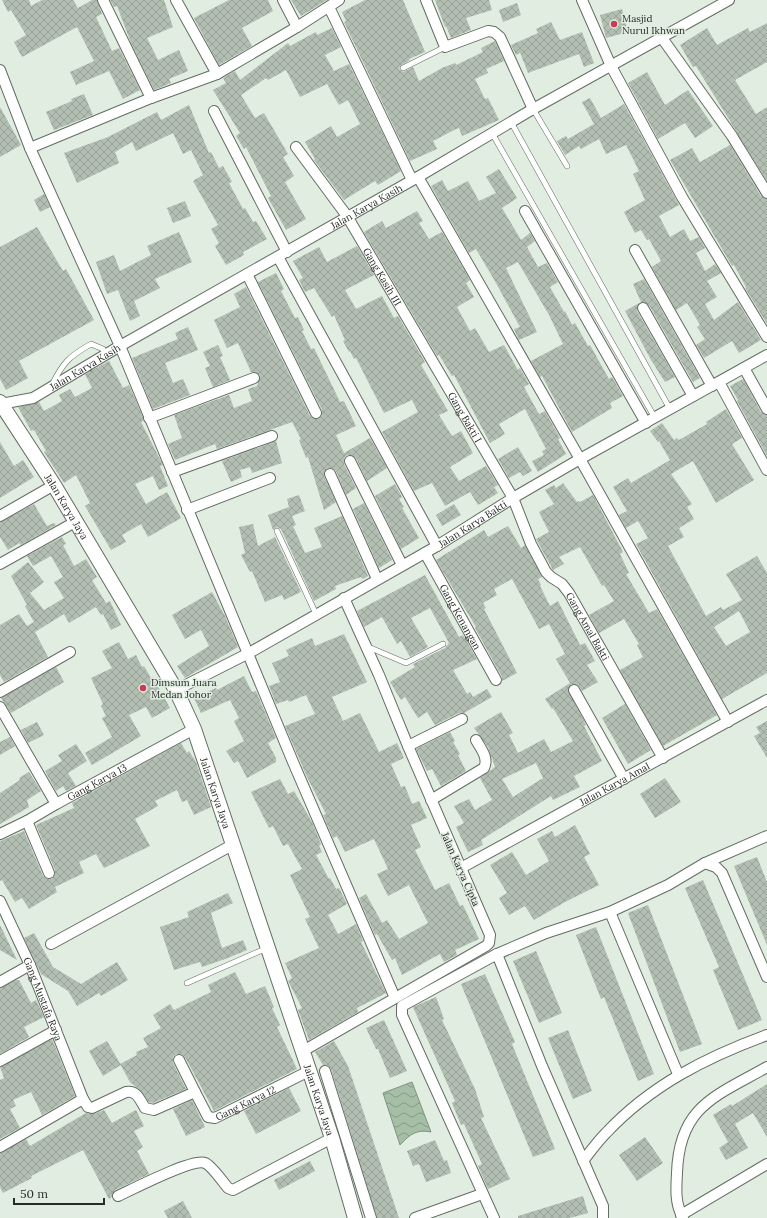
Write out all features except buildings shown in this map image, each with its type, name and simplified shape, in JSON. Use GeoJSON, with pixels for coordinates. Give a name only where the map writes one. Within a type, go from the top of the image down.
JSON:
{"type":"FeatureCollection","features":[{"type":"Feature","properties":{"kind":"main road","name":"Jalan Karya Jaya"},"geometry":{"type":"LineString","coordinates":[[0,403],[54,485],[176,690],[194,729],[332,1138],[355,1218]]}},
{"type":"Feature","properties":{"kind":"street"},"geometry":{"type":"LineString","coordinates":[[103,0],[151,98]]}},
{"type":"Feature","properties":{"kind":"street"},"geometry":{"type":"LineString","coordinates":[[176,0],[217,74]]}},
{"type":"Feature","properties":{"kind":"street"},"geometry":{"type":"LineString","coordinates":[[283,0],[297,28]]}},
{"type":"Feature","properties":{"kind":"street"},"geometry":{"type":"LineString","coordinates":[[30,148],[151,98],[217,74],[297,28],[339,0]]}},
{"type":"Feature","properties":{"kind":"street"},"geometry":{"type":"LineString","coordinates":[[426,0],[445,47],[488,31],[494,32],[500,37],[533,109]]}},
{"type":"Feature","properties":{"kind":"street"},"geometry":{"type":"LineString","coordinates":[[582,0],[612,66],[682,197],[767,337]]}},
{"type":"Feature","properties":{"kind":"street","name":"Jalan Karya Kasih"},"geometry":{"type":"LineString","coordinates":[[0,403],[33,398],[120,346],[287,252],[347,216],[415,179],[533,109],[729,0]]}},
{"type":"Feature","properties":{"kind":"street"},"geometry":{"type":"LineString","coordinates":[[329,7],[415,179],[580,459],[728,722]]}},
{"type":"Feature","properties":{"kind":"street"},"geometry":{"type":"LineString","coordinates":[[662,38],[732,136],[767,193]]}},
{"type":"Feature","properties":{"kind":"street"},"geometry":{"type":"LineString","coordinates":[[0,70],[30,148],[120,346],[293,762],[395,998]]}},
{"type":"Feature","properties":{"kind":"street"},"geometry":{"type":"LineString","coordinates":[[214,111],[287,252]]}},
{"type":"Feature","properties":{"kind":"street","name":"Gang Kasih III"},"geometry":{"type":"LineString","coordinates":[[296,147],[347,216],[418,336]]}},
{"type":"Feature","properties":{"kind":"street"},"geometry":{"type":"LineString","coordinates":[[525,211],[646,423]]}},
{"type":"Feature","properties":{"kind":"street"},"geometry":{"type":"LineString","coordinates":[[635,250],[767,470]]}},
{"type":"Feature","properties":{"kind":"street"},"geometry":{"type":"LineString","coordinates":[[278,257],[437,546]]}},
{"type":"Feature","properties":{"kind":"street"},"geometry":{"type":"LineString","coordinates":[[247,274],[316,413]]}},
{"type":"Feature","properties":{"kind":"street"},"geometry":{"type":"LineString","coordinates":[[643,308],[693,396]]}},
{"type":"Feature","properties":{"kind":"street","name":"Gang Bakti I"},"geometry":{"type":"LineString","coordinates":[[418,336],[513,498]]}},
{"type":"Feature","properties":{"kind":"street","name":"Jalan Karya Bakti"},"geometry":{"type":"LineString","coordinates":[[176,690],[248,654],[437,546],[513,498],[580,459],[767,355]]}},
{"type":"Feature","properties":{"kind":"street"},"geometry":{"type":"LineString","coordinates":[[744,368],[767,409]]}},
{"type":"Feature","properties":{"kind":"street"},"geometry":{"type":"LineString","coordinates":[[149,418],[254,378]]}},
{"type":"Feature","properties":{"kind":"street"},"geometry":{"type":"LineString","coordinates":[[172,472],[272,436]]}},
{"type":"Feature","properties":{"kind":"street"},"geometry":{"type":"LineString","coordinates":[[350,461],[402,565]]}},
{"type":"Feature","properties":{"kind":"street"},"geometry":{"type":"LineString","coordinates":[[330,474],[377,579]]}},
{"type":"Feature","properties":{"kind":"street"},"geometry":{"type":"LineString","coordinates":[[187,510],[270,478]]}},
{"type":"Feature","properties":{"kind":"street"},"geometry":{"type":"LineString","coordinates":[[0,516],[54,485]]}},
{"type":"Feature","properties":{"kind":"street","name":"Gang Amal Bakti"},"geometry":{"type":"LineString","coordinates":[[513,498],[531,544],[546,572],[550,577],[561,583],[569,593],[663,758]]}},
{"type":"Feature","properties":{"kind":"street"},"geometry":{"type":"LineString","coordinates":[[1,562],[75,522]]}},
{"type":"Feature","properties":{"kind":"street","name":"Gang Kenangan"},"geometry":{"type":"LineString","coordinates":[[425,553],[496,680]]}},
{"type":"Feature","properties":{"kind":"street","name":"Jalan Karya Cipta"},"geometry":{"type":"LineString","coordinates":[[303,1051],[489,944],[490,935],[431,800],[379,675],[344,598]]}},
{"type":"Feature","properties":{"kind":"street"},"geometry":{"type":"LineString","coordinates":[[0,692],[70,652]]}},
{"type":"Feature","properties":{"kind":"street"},"geometry":{"type":"LineString","coordinates":[[574,690],[624,779]]}},
{"type":"Feature","properties":{"kind":"street","name":"Jalan Karya Amal"},"geometry":{"type":"LineString","coordinates":[[461,868],[767,700]]}},
{"type":"Feature","properties":{"kind":"street"},"geometry":{"type":"LineString","coordinates":[[0,707],[56,804]]}},
{"type":"Feature","properties":{"kind":"street"},"geometry":{"type":"LineString","coordinates":[[408,746],[462,719]]}},
{"type":"Feature","properties":{"kind":"street","name":"Gang Karya 13"},"geometry":{"type":"LineString","coordinates":[[0,834],[27,821],[194,729]]}},
{"type":"Feature","properties":{"kind":"street"},"geometry":{"type":"LineString","coordinates":[[431,800],[484,768],[486,762],[485,756],[476,740]]}},
{"type":"Feature","properties":{"kind":"street"},"geometry":{"type":"LineString","coordinates":[[27,821],[49,873]]}},
{"type":"Feature","properties":{"kind":"street"},"geometry":{"type":"LineString","coordinates":[[494,1218],[482,1194],[401,1008],[405,1003],[498,954],[546,933],[610,912],[668,885],[705,863],[767,836]]}},
{"type":"Feature","properties":{"kind":"street"},"geometry":{"type":"LineString","coordinates":[[51,944],[234,844]]}},
{"type":"Feature","properties":{"kind":"street"},"geometry":{"type":"LineString","coordinates":[[705,863],[716,867],[722,873],[767,976]]}},
{"type":"Feature","properties":{"kind":"street","name":"Gang Mustafa Raya"},"geometry":{"type":"LineString","coordinates":[[0,901],[30,966],[83,1099],[90,1108],[132,1091],[135,1092],[145,1108],[154,1110],[195,1092]]}},
{"type":"Feature","properties":{"kind":"street"},"geometry":{"type":"LineString","coordinates":[[610,912],[678,1074]]}},
{"type":"Feature","properties":{"kind":"street"},"geometry":{"type":"LineString","coordinates":[[498,954],[583,1162],[603,1206],[604,1218]]}},
{"type":"Feature","properties":{"kind":"street"},"geometry":{"type":"LineString","coordinates":[[0,982],[30,966]]}},
{"type":"Feature","properties":{"kind":"street"},"geometry":{"type":"LineString","coordinates":[[0,1062],[56,1030]]}},
{"type":"Feature","properties":{"kind":"street"},"geometry":{"type":"LineString","coordinates":[[583,1162],[606,1133],[636,1104],[678,1074],[736,1046],[767,1035]]}},
{"type":"Feature","properties":{"kind":"street"},"geometry":{"type":"LineString","coordinates":[[179,1060],[195,1092]]}},
{"type":"Feature","properties":{"kind":"street"},"geometry":{"type":"LineString","coordinates":[[767,1066],[715,1096],[694,1114],[679,1149],[676,1190],[682,1216],[767,1164]]}},
{"type":"Feature","properties":{"kind":"street"},"geometry":{"type":"LineString","coordinates":[[325,1070],[371,1218]]}},
{"type":"Feature","properties":{"kind":"street","name":"Gang Karya 12"},"geometry":{"type":"LineString","coordinates":[[195,1092],[208,1117],[215,1118],[309,1071]]}},
{"type":"Feature","properties":{"kind":"street"},"geometry":{"type":"LineString","coordinates":[[0,1147],[83,1099]]}},
{"type":"Feature","properties":{"kind":"street"},"geometry":{"type":"LineString","coordinates":[[118,1196],[187,1165],[200,1161],[207,1163],[228,1188],[233,1190],[332,1138]]}},
{"type":"Feature","properties":{"kind":"street"},"geometry":{"type":"LineString","coordinates":[[415,1218],[482,1194]]}},
{"type":"Feature","properties":{"kind":"lane"},"geometry":{"type":"LineString","coordinates":[[403,68],[445,47]]}},
{"type":"Feature","properties":{"kind":"lane"},"geometry":{"type":"LineString","coordinates":[[533,109],[567,166]]}},
{"type":"Feature","properties":{"kind":"lane"},"geometry":{"type":"LineString","coordinates":[[511,122],[670,409]]}},
{"type":"Feature","properties":{"kind":"lane"},"geometry":{"type":"LineString","coordinates":[[492,133],[655,418]]}},
{"type":"Feature","properties":{"kind":"lane"},"geometry":{"type":"LineString","coordinates":[[50,388],[60,369],[72,355],[91,344],[102,349],[105,356]]}},
{"type":"Feature","properties":{"kind":"lane"},"geometry":{"type":"LineString","coordinates":[[276,531],[316,614]]}},
{"type":"Feature","properties":{"kind":"lane"},"geometry":{"type":"LineString","coordinates":[[366,646],[406,663],[443,644]]}},
{"type":"Feature","properties":{"kind":"lane"},"geometry":{"type":"LineString","coordinates":[[187,983],[268,948]]}},
{"type":"Feature","properties":{"kind":"water"},"geometry":{"type":"Polygon","coordinates":[[[412,1082],[431,1132],[422,1131],[414,1133],[400,1145],[383,1093],[412,1082]]]}},
{"type":"Feature","properties":{"kind":"place","name":"Masjid Nurul Ikhwan"},"geometry":{"type":"Point","coordinates":[614,24]}},
{"type":"Feature","properties":{"kind":"place","name":"Dimsum Juara Medan Johor"},"geometry":{"type":"Point","coordinates":[143,688]}}]}
